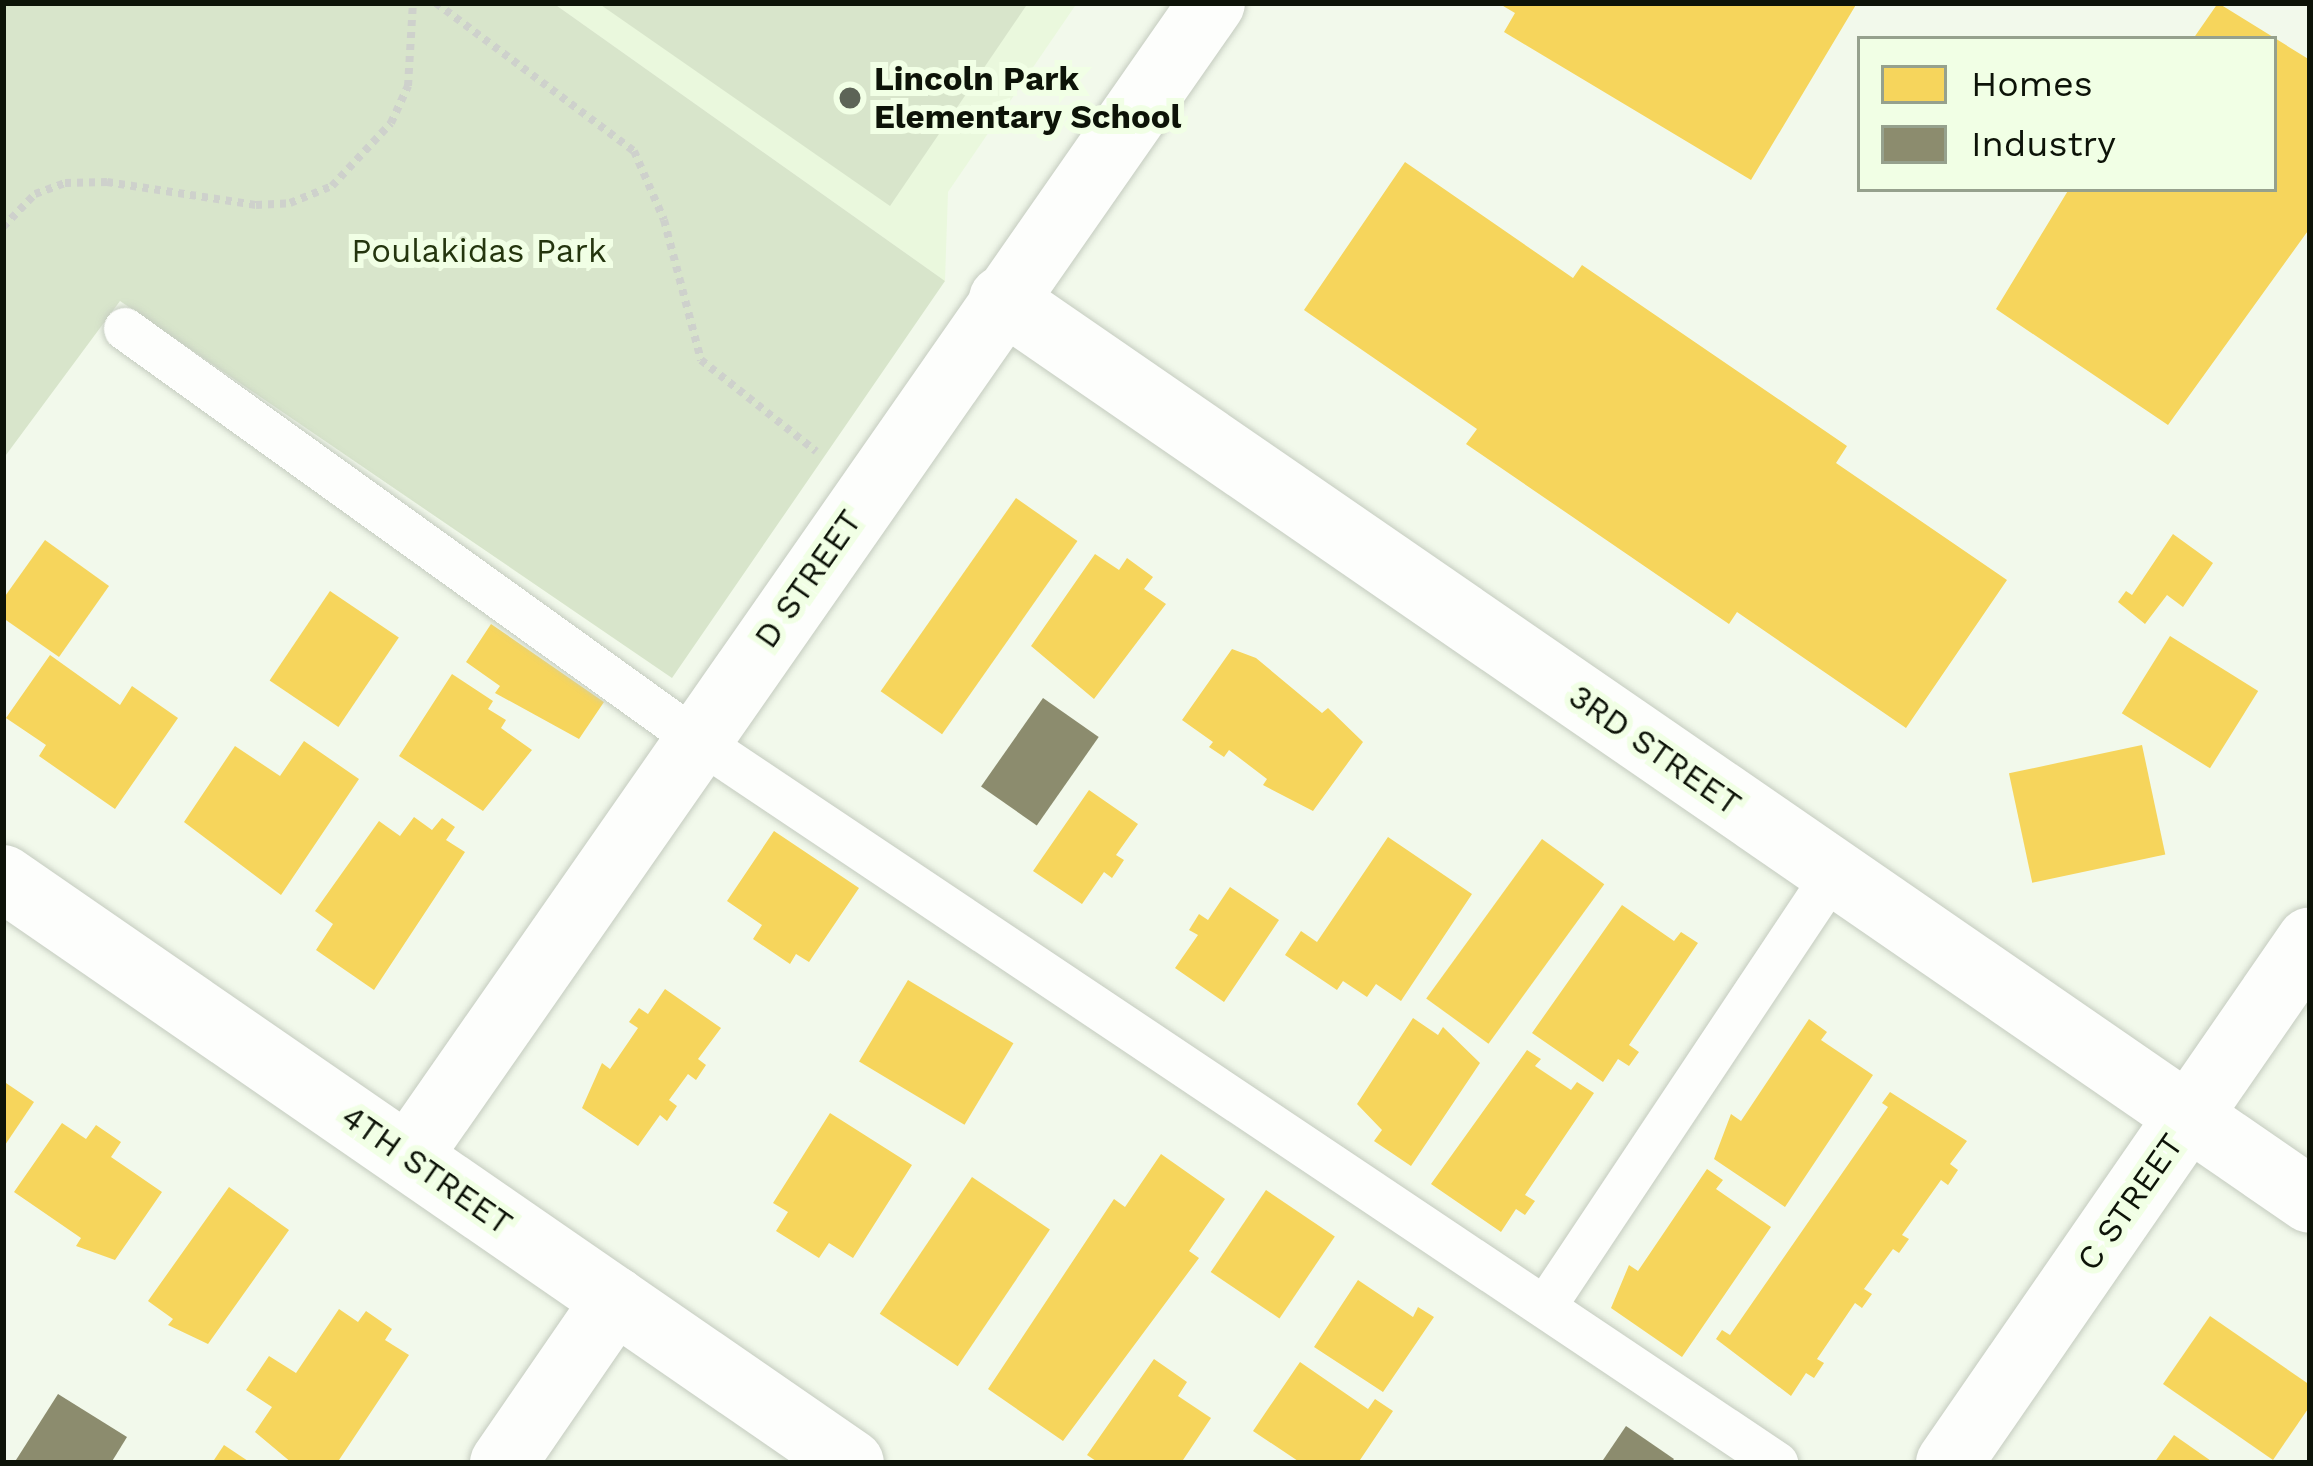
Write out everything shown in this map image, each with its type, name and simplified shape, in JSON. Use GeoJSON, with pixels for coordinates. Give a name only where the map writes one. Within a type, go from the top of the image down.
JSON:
{"type":"FeatureCollection","features":[{"type":"Feature","properties":{"kind":"street","name":"D STREET"},"geometry":{"type":"LineString","coordinates":[[408,1157],[1001,298],[1212,3]]}},
{"type":"Feature","properties":{"kind":"street","name":"3RD STREET"},"geometry":{"type":"LineString","coordinates":[[1001,298],[2310,1200]]}},
{"type":"Feature","properties":{"kind":"street","name":"4TH STREET"},"geometry":{"type":"LineString","coordinates":[[3,878],[851,1463]]}},
{"type":"Feature","properties":{"kind":"street","name":"C STREET"},"geometry":{"type":"LineString","coordinates":[[1949,1463],[2310,940]]}},
{"type":"Feature","properties":{"kind":"street"},"geometry":{"type":"LineString","coordinates":[[503,1463],[615,1300]]}},
{"type":"Feature","properties":{"kind":"lane"},"geometry":{"type":"LineString","coordinates":[[125,329],[697,740],[1777,1463]]}},
{"type":"Feature","properties":{"kind":"lane"},"geometry":{"type":"LineString","coordinates":[[1545,1307],[1834,873]]}},
{"type":"Feature","properties":{"kind":"path"},"geometry":{"type":"LineString","coordinates":[[3,227],[35,194],[65,183],[107,182],[256,205],[290,203],[332,186],[400,104],[416,33],[413,3]]}},
{"type":"Feature","properties":{"kind":"path"},"geometry":{"type":"LineString","coordinates":[[436,3],[634,151],[664,220],[701,360],[759,413],[817,452]]}},
{"type":"Feature","properties":{"kind":"shaded area","name":"Lincoln Park Elementary School"},"geometry":{"type":"Polygon","coordinates":[[[553,3],[1077,3],[948,192],[945,281],[553,3]]]}},
{"type":"Feature","properties":{"kind":"green space","name":"Poulakidas Park"},"geometry":{"type":"Polygon","coordinates":[[[3,3],[553,3],[945,281],[672,678],[120,301],[3,459],[3,3]]]}},
{"type":"Feature","properties":{"kind":"green space","name":"Lincoln Park Elementary School"},"geometry":{"type":"Polygon","coordinates":[[[598,3],[1028,3],[890,206],[598,3]]]}},
{"type":"Feature","properties":{"kind":"building: Homes"},"geometry":{"type":"Polygon","coordinates":[[[1498,3],[1857,3],[1751,180],[1504,32],[1515,13],[1498,3]]]}},
{"type":"Feature","properties":{"kind":"building: Homes"},"geometry":{"type":"Polygon","coordinates":[[[2218,3],[2271,36],[2195,36],[2218,3]]]}},
{"type":"Feature","properties":{"kind":"building: Homes"},"geometry":{"type":"Polygon","coordinates":[[[2277,40],[2310,60],[2310,228],[2168,425],[1996,309],[2067,192],[2277,192],[2277,40]]]}},
{"type":"Feature","properties":{"kind":"building: Homes"},"geometry":{"type":"Polygon","coordinates":[[[1405,162],[1573,278],[1582,265],[1847,446],[1836,463],[2007,580],[1906,728],[1737,612],[1729,624],[1466,444],[1477,429],[1304,310],[1405,162]]]}},
{"type":"Feature","properties":{"kind":"building: Homes"},"geometry":{"type":"Polygon","coordinates":[[[1016,498],[1077,541],[942,734],[881,691],[1016,498]]]}},
{"type":"Feature","properties":{"kind":"building: Homes"},"geometry":{"type":"Polygon","coordinates":[[[2173,534],[2213,563],[2183,607],[2167,595],[2145,624],[2118,602],[2126,591],[2132,595],[2173,534]]]}},
{"type":"Feature","properties":{"kind":"building: Homes"},"geometry":{"type":"Polygon","coordinates":[[[45,540],[109,586],[59,657],[3,618],[3,599],[45,540]]]}},
{"type":"Feature","properties":{"kind":"building: Homes"},"geometry":{"type":"Polygon","coordinates":[[[1095,554],[1119,570],[1127,558],[1153,577],[1144,589],[1166,604],[1094,699],[1031,646],[1095,554]]]}},
{"type":"Feature","properties":{"kind":"building: Homes"},"geometry":{"type":"Polygon","coordinates":[[[330,591],[399,637],[338,727],[270,681],[330,591]]]}},
{"type":"Feature","properties":{"kind":"building: Homes"},"geometry":{"type":"Polygon","coordinates":[[[491,624],[604,702],[579,739],[495,693],[500,686],[466,662],[491,624]]]}},
{"type":"Feature","properties":{"kind":"building: Homes"},"geometry":{"type":"Polygon","coordinates":[[[2170,636],[2258,691],[2210,768],[2122,713],[2170,636]]]}},
{"type":"Feature","properties":{"kind":"building: Homes"},"geometry":{"type":"Polygon","coordinates":[[[1232,649],[1256,658],[1322,713],[1328,708],[1363,742],[1313,811],[1263,785],[1267,779],[1229,750],[1224,757],[1209,747],[1213,742],[1182,720],[1232,649]]]}},
{"type":"Feature","properties":{"kind":"building: Homes"},"geometry":{"type":"Polygon","coordinates":[[[50,655],[120,705],[132,686],[178,718],[115,809],[39,756],[46,745],[6,718],[50,655]]]}},
{"type":"Feature","properties":{"kind":"building: Homes"},"geometry":{"type":"Polygon","coordinates":[[[452,674],[493,701],[488,709],[506,720],[501,728],[532,750],[483,811],[399,756],[452,674]]]}},
{"type":"Feature","properties":{"kind":"building: Homes"},"geometry":{"type":"Polygon","coordinates":[[[304,741],[359,779],[281,895],[184,822],[235,746],[280,776],[304,741]]]}},
{"type":"Feature","properties":{"kind":"building: Homes"},"geometry":{"type":"Polygon","coordinates":[[[2142,745],[2165,855],[2032,883],[2009,773],[2142,745]]]}},
{"type":"Feature","properties":{"kind":"building: Homes"},"geometry":{"type":"Polygon","coordinates":[[[1089,790],[1138,824],[1116,855],[1124,860],[1112,878],[1104,872],[1082,904],[1033,871],[1089,790]]]}},
{"type":"Feature","properties":{"kind":"building: Homes"},"geometry":{"type":"Polygon","coordinates":[[[414,817],[432,830],[442,818],[455,827],[446,840],[465,852],[374,990],[316,950],[333,924],[315,911],[379,821],[400,836],[414,817]]]}},
{"type":"Feature","properties":{"kind":"building: Homes"},"geometry":{"type":"Polygon","coordinates":[[[774,831],[859,888],[809,962],[796,954],[790,964],[753,939],[762,925],[727,901],[774,831]]]}},
{"type":"Feature","properties":{"kind":"building: Homes"},"geometry":{"type":"Polygon","coordinates":[[[1388,837],[1472,894],[1401,1001],[1376,984],[1367,997],[1343,981],[1337,990],[1285,955],[1301,931],[1317,942],[1388,837]]]}},
{"type":"Feature","properties":{"kind":"building: Homes"},"geometry":{"type":"Polygon","coordinates":[[[1542,839],[1604,884],[1489,1044],[1426,998],[1542,839]]]}},
{"type":"Feature","properties":{"kind":"building: Homes"},"geometry":{"type":"Polygon","coordinates":[[[1230,887],[1279,920],[1224,1002],[1175,968],[1198,935],[1189,930],[1199,914],[1208,920],[1230,887]]]}},
{"type":"Feature","properties":{"kind":"building: Homes"},"geometry":{"type":"Polygon","coordinates":[[[1622,905],[1674,941],[1681,932],[1698,943],[1629,1045],[1639,1052],[1629,1066],[1618,1059],[1603,1082],[1532,1033],[1622,905]]]}},
{"type":"Feature","properties":{"kind":"building: Homes"},"geometry":{"type":"Polygon","coordinates":[[[908,980],[1013,1043],[965,1125],[859,1061],[908,980]]]}},
{"type":"Feature","properties":{"kind":"building: Homes"},"geometry":{"type":"Polygon","coordinates":[[[665,989],[721,1028],[698,1059],[706,1065],[696,1080],[688,1074],[669,1100],[677,1106],[667,1121],[660,1115],[638,1146],[582,1108],[602,1063],[610,1069],[638,1028],[629,1022],[639,1008],[648,1014],[665,989]]]}},
{"type":"Feature","properties":{"kind":"building: Homes"},"geometry":{"type":"Polygon","coordinates":[[[1413,1018],[1438,1035],[1443,1027],[1480,1063],[1411,1166],[1374,1141],[1382,1130],[1357,1104],[1413,1018]]]}},
{"type":"Feature","properties":{"kind":"building: Homes"},"geometry":{"type":"Polygon","coordinates":[[[1809,1019],[1827,1032],[1821,1040],[1873,1075],[1785,1207],[1714,1159],[1731,1114],[1741,1121],[1809,1019]]]}},
{"type":"Feature","properties":{"kind":"building: Homes"},"geometry":{"type":"Polygon","coordinates":[[[1527,1050],[1541,1059],[1535,1066],[1571,1090],[1577,1082],[1594,1093],[1525,1195],[1535,1201],[1525,1215],[1516,1209],[1501,1232],[1431,1184],[1527,1050]]]}},
{"type":"Feature","properties":{"kind":"building: Homes"},"geometry":{"type":"Polygon","coordinates":[[[3,1081],[34,1102],[3,1148],[3,1081]]]}},
{"type":"Feature","properties":{"kind":"building: Homes"},"geometry":{"type":"Polygon","coordinates":[[[1890,1092],[1967,1141],[1950,1164],[1958,1170],[1948,1185],[1941,1180],[1902,1235],[1909,1239],[1899,1253],[1893,1249],[1864,1289],[1872,1294],[1862,1308],[1855,1303],[1817,1359],[1824,1363],[1814,1378],[1806,1373],[1791,1396],[1716,1339],[1722,1330],[1730,1335],[1888,1107],[1882,1103],[1890,1092]]]}},
{"type":"Feature","properties":{"kind":"building: Homes"},"geometry":{"type":"Polygon","coordinates":[[[830,1113],[912,1165],[853,1258],[829,1243],[819,1258],[776,1231],[788,1212],[773,1203],[830,1113]]]}},
{"type":"Feature","properties":{"kind":"building: Homes"},"geometry":{"type":"Polygon","coordinates":[[[62,1123],[86,1139],[96,1125],[121,1142],[111,1157],[162,1192],[115,1260],[76,1246],[81,1238],[14,1192],[62,1123]]]}},
{"type":"Feature","properties":{"kind":"building: Homes"},"geometry":{"type":"Polygon","coordinates":[[[1161,1154],[1225,1199],[1189,1251],[1199,1258],[1063,1441],[988,1389],[1114,1199],[1125,1207],[1161,1154]]]}},
{"type":"Feature","properties":{"kind":"building: Homes"},"geometry":{"type":"Polygon","coordinates":[[[1707,1169],[1723,1180],[1716,1189],[1771,1227],[1682,1357],[1611,1308],[1629,1265],[1638,1271],[1707,1169]]]}},
{"type":"Feature","properties":{"kind":"building: Homes"},"geometry":{"type":"Polygon","coordinates":[[[972,1177],[1050,1230],[958,1366],[880,1314],[972,1177]]]}},
{"type":"Feature","properties":{"kind":"building: Homes"},"geometry":{"type":"Polygon","coordinates":[[[229,1187],[289,1230],[208,1344],[168,1325],[173,1319],[148,1301],[229,1187]]]}},
{"type":"Feature","properties":{"kind":"building: Homes"},"geometry":{"type":"Polygon","coordinates":[[[1266,1190],[1335,1236],[1279,1318],[1211,1272],[1266,1190]]]}},
{"type":"Feature","properties":{"kind":"building: Homes"},"geometry":{"type":"Polygon","coordinates":[[[1358,1280],[1413,1317],[1418,1307],[1434,1317],[1383,1392],[1314,1347],[1358,1280]]]}},
{"type":"Feature","properties":{"kind":"building: Homes"},"geometry":{"type":"Polygon","coordinates":[[[339,1309],[358,1322],[366,1311],[392,1329],[385,1340],[409,1355],[337,1463],[292,1463],[255,1432],[272,1407],[246,1390],[269,1356],[296,1373],[339,1309]]]}},
{"type":"Feature","properties":{"kind":"building: Homes"},"geometry":{"type":"Polygon","coordinates":[[[2210,1316],[2310,1385],[2310,1406],[2273,1460],[2163,1384],[2210,1316]]]}},
{"type":"Feature","properties":{"kind":"building: Homes"},"geometry":{"type":"Polygon","coordinates":[[[1154,1359],[1187,1382],[1178,1396],[1211,1418],[1181,1463],[1099,1463],[1087,1455],[1154,1359]]]}},
{"type":"Feature","properties":{"kind":"building: Homes"},"geometry":{"type":"Polygon","coordinates":[[[1300,1362],[1368,1409],[1375,1399],[1393,1411],[1358,1463],[1301,1463],[1253,1431],[1300,1362]]]}},
{"type":"Feature","properties":{"kind":"building: Homes"},"geometry":{"type":"Polygon","coordinates":[[[2174,1435],[2214,1463],[2154,1463],[2174,1435]]]}},
{"type":"Feature","properties":{"kind":"building: Homes"},"geometry":{"type":"Polygon","coordinates":[[[224,1445],[251,1463],[212,1463],[224,1445]]]}},
{"type":"Feature","properties":{"kind":"building: Industry"},"geometry":{"type":"Polygon","coordinates":[[[1043,698],[1099,737],[1037,825],[981,786],[1043,698]]]}},
{"type":"Feature","properties":{"kind":"building: Industry"},"geometry":{"type":"Polygon","coordinates":[[[58,1394],[127,1437],[111,1463],[16,1460],[58,1394]]]}},
{"type":"Feature","properties":{"kind":"building: Industry"},"geometry":{"type":"Polygon","coordinates":[[[1626,1426],[1674,1459],[1671,1463],[1601,1463],[1626,1426]]]}},
{"type":"Feature","properties":{"kind":"place","name":"Lincoln Park Elementary School"},"geometry":{"type":"Point","coordinates":[850,98]}}]}
